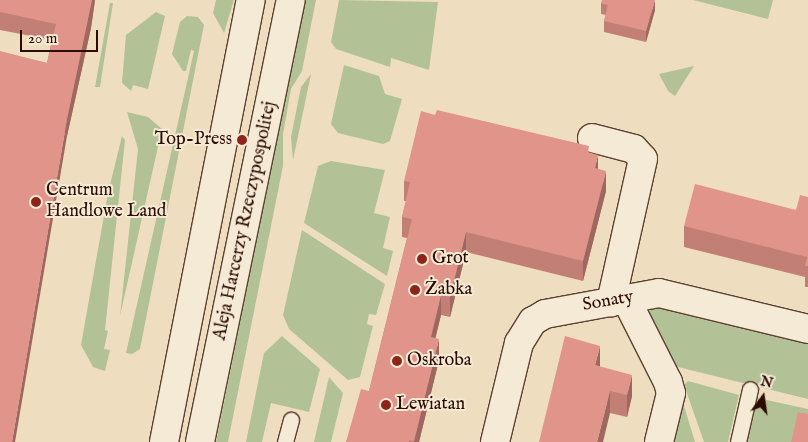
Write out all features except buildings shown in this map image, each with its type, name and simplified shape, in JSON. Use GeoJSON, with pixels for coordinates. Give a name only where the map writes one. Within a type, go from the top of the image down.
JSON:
{"type":"FeatureCollection","features":[{"type":"Feature","properties":{"kind":"street","name":"Aleja Harcerzy Rzeczypospolitej"},"geometry":{"type":"LineString","coordinates":[[164,442],[251,0]]}},
{"type":"Feature","properties":{"kind":"street","name":"Aleja Harcerzy Rzeczypospolitej"},"geometry":{"type":"LineString","coordinates":[[200,442],[291,0]]}},
{"type":"Feature","properties":{"kind":"street"},"geometry":{"type":"LineString","coordinates":[[592,138],[634,149],[643,159],[618,300],[670,388],[659,442]]}},
{"type":"Feature","properties":{"kind":"street","name":"Sonaty"},"geometry":{"type":"LineString","coordinates":[[495,442],[519,342],[528,327],[546,314],[659,293],[808,329]]}},
{"type":"Feature","properties":{"kind":"lane"},"geometry":{"type":"LineString","coordinates":[[738,442],[750,389]]}},
{"type":"Feature","properties":{"kind":"lane"},"geometry":{"type":"LineString","coordinates":[[285,442],[291,420]]}},
{"type":"Feature","properties":{"kind":"green space"},"geometry":{"type":"Polygon","coordinates":[[[216,0],[234,0],[224,33],[213,13],[216,0]]]}},
{"type":"Feature","properties":{"kind":"green space"},"geometry":{"type":"Polygon","coordinates":[[[305,0],[316,0],[302,71],[291,89],[283,134],[283,166],[228,442],[216,442],[305,0]]]}},
{"type":"Feature","properties":{"kind":"green space"},"geometry":{"type":"Polygon","coordinates":[[[339,0],[438,2],[429,70],[391,58],[390,67],[336,49],[331,42],[339,0]]]}},
{"type":"Feature","properties":{"kind":"green space"},"geometry":{"type":"Polygon","coordinates":[[[693,0],[773,0],[768,19],[693,0]]]}},
{"type":"Feature","properties":{"kind":"green space"},"geometry":{"type":"Polygon","coordinates":[[[110,3],[113,3],[100,87],[95,87],[110,3]]]}},
{"type":"Feature","properties":{"kind":"green space"},"geometry":{"type":"Polygon","coordinates":[[[156,12],[165,16],[148,89],[133,85],[131,91],[122,83],[126,35],[156,12]]]}},
{"type":"Feature","properties":{"kind":"green space"},"geometry":{"type":"Polygon","coordinates":[[[187,16],[198,17],[204,25],[140,349],[132,354],[126,353],[194,51],[191,50],[186,71],[183,71],[172,54],[180,22],[187,16]]]}},
{"type":"Feature","properties":{"kind":"green space"},"geometry":{"type":"Polygon","coordinates":[[[344,65],[379,76],[385,94],[402,99],[390,141],[383,144],[338,133],[331,124],[344,65]]]}},
{"type":"Feature","properties":{"kind":"green space"},"geometry":{"type":"Polygon","coordinates":[[[694,66],[675,96],[668,91],[659,74],[694,66]]]}},
{"type":"Feature","properties":{"kind":"green space"},"geometry":{"type":"Polygon","coordinates":[[[311,74],[293,160],[291,137],[301,87],[311,74]]]}},
{"type":"Feature","properties":{"kind":"green space"},"geometry":{"type":"Polygon","coordinates":[[[127,112],[148,117],[162,129],[120,316],[138,149],[127,112]]]}},
{"type":"Feature","properties":{"kind":"green space"},"geometry":{"type":"Polygon","coordinates":[[[122,136],[125,140],[105,330],[108,331],[104,349],[110,350],[105,371],[93,367],[81,345],[108,193],[122,136]]]}},
{"type":"Feature","properties":{"kind":"green space"},"geometry":{"type":"Polygon","coordinates":[[[331,161],[385,170],[374,213],[390,217],[383,248],[393,251],[387,276],[304,223],[318,166],[331,161]]]}},
{"type":"Feature","properties":{"kind":"green space"},"geometry":{"type":"Polygon","coordinates":[[[302,230],[385,284],[376,315],[369,314],[367,324],[373,326],[360,377],[348,380],[289,329],[283,315],[302,230]]]}},
{"type":"Feature","properties":{"kind":"green space"},"geometry":{"type":"Polygon","coordinates":[[[656,305],[808,339],[808,399],[674,366],[648,312],[656,305]]]}},
{"type":"Feature","properties":{"kind":"green space"},"geometry":{"type":"Polygon","coordinates":[[[282,336],[320,369],[309,412],[271,403],[262,442],[246,442],[264,353],[282,336]]]}},
{"type":"Feature","properties":{"kind":"green space"},"geometry":{"type":"Polygon","coordinates":[[[329,377],[343,393],[331,442],[314,442],[329,377]]]}},
{"type":"Feature","properties":{"kind":"green space"},"geometry":{"type":"Polygon","coordinates":[[[688,381],[739,395],[728,442],[704,442],[684,385],[688,381]]]}},
{"type":"Feature","properties":{"kind":"green space"},"geometry":{"type":"Polygon","coordinates":[[[677,383],[695,442],[666,442],[677,383]]]}},
{"type":"Feature","properties":{"kind":"green space"},"geometry":{"type":"Polygon","coordinates":[[[757,398],[808,409],[808,432],[795,442],[747,442],[757,398]]]}},
{"type":"Feature","properties":{"kind":"place","name":"Top-Press"},"geometry":{"type":"Point","coordinates":[242,140]}},
{"type":"Feature","properties":{"kind":"place","name":"Centrum Handlowe Land"},"geometry":{"type":"Point","coordinates":[36,202]}},
{"type":"Feature","properties":{"kind":"place","name":"Grot"},"geometry":{"type":"Point","coordinates":[422,259]}},
{"type":"Feature","properties":{"kind":"place","name":"Żabka"},"geometry":{"type":"Point","coordinates":[415,290]}},
{"type":"Feature","properties":{"kind":"place","name":"Oskroba"},"geometry":{"type":"Point","coordinates":[397,361]}},
{"type":"Feature","properties":{"kind":"place","name":"Lewiatan"},"geometry":{"type":"Point","coordinates":[386,405]}}]}
